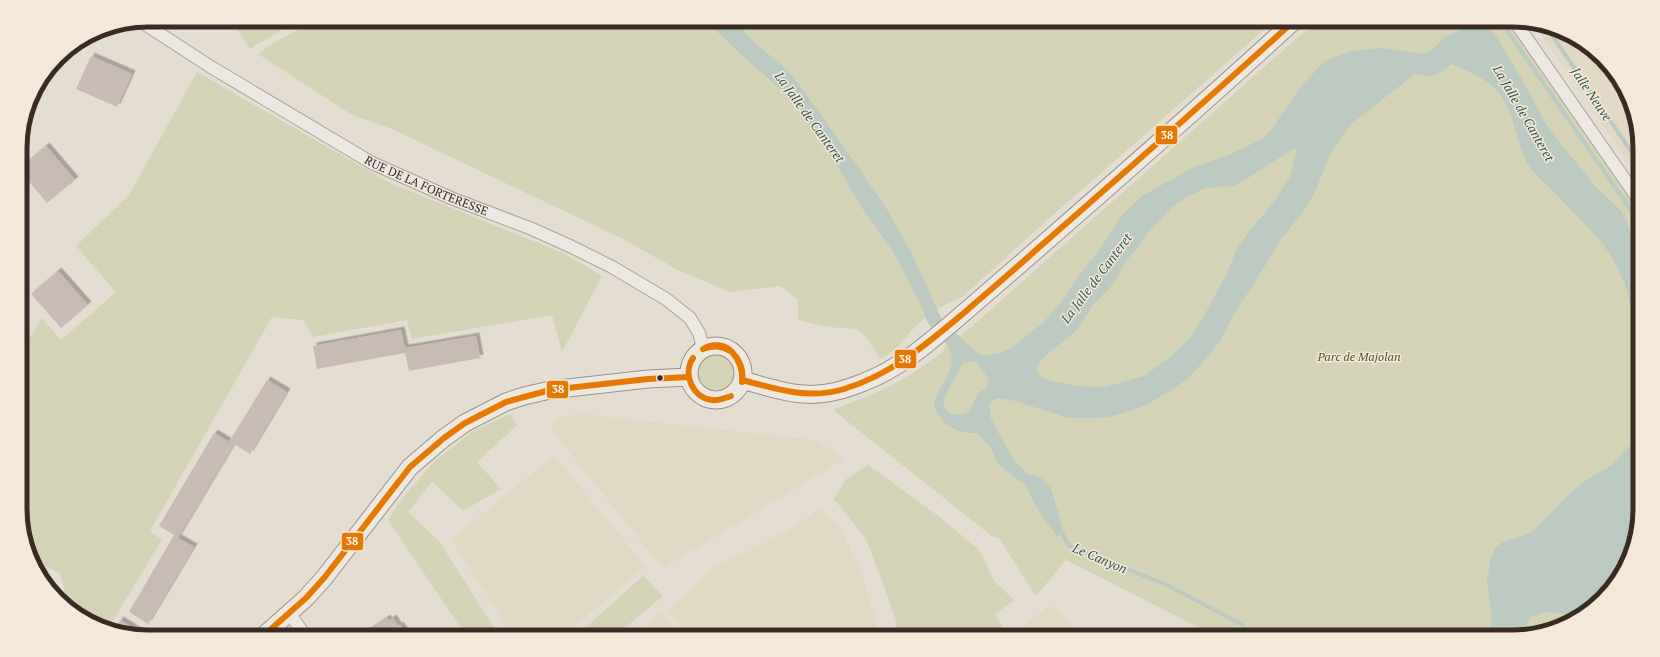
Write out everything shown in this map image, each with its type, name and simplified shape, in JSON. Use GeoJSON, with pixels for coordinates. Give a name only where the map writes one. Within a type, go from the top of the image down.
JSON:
{"type":"FeatureCollection","features":[{"type":"Feature","properties":{"kind":"main road"},"geometry":{"type":"LineString","coordinates":[[742,380],[803,394],[830,392],[864,382],[892,369],[927,344],[956,319],[1168,134],[1287,27]]}},
{"type":"Feature","properties":{"kind":"main road"},"geometry":{"type":"LineString","coordinates":[[721,346],[729,349],[741,362],[743,371],[742,380],[732,395],[723,399],[714,400],[705,398],[697,393],[691,386],[688,377],[688,369],[691,360],[696,353],[703,348],[721,346]]}},
{"type":"Feature","properties":{"kind":"main road"},"geometry":{"type":"LineString","coordinates":[[271,630],[290,614],[324,578],[410,467],[444,438],[465,423],[506,402],[550,390],[648,379],[688,377]]}},
{"type":"Feature","properties":{"kind":"street","name":"RUE DE LA FORTERESSE"},"geometry":{"type":"LineString","coordinates":[[149,27],[200,60],[372,163],[451,198],[532,229],[572,247],[618,271],[666,299],[690,318],[699,333],[703,348]]}},
{"type":"Feature","properties":{"kind":"street"},"geometry":{"type":"LineString","coordinates":[[1519,27],[1633,191]]}},
{"type":"Feature","properties":{"kind":"street"},"geometry":{"type":"LineString","coordinates":[[290,614],[301,630]]}},
{"type":"Feature","properties":{"kind":"shaded area"},"geometry":{"type":"Polygon","coordinates":[[[1538,29],[1566,39],[1579,47],[1603,68],[1613,81],[1621,94],[1629,116],[1632,132],[1633,169],[1538,29]]]}},
{"type":"Feature","properties":{"kind":"shaded area"},"geometry":{"type":"Polygon","coordinates":[[[581,413],[816,440],[844,459],[663,568],[552,431],[553,422],[559,418],[581,413]]]}},
{"type":"Feature","properties":{"kind":"shaded area"},"geometry":{"type":"Polygon","coordinates":[[[554,455],[646,567],[569,630],[509,630],[451,540],[554,455]]]}},
{"type":"Feature","properties":{"kind":"shaded area"},"geometry":{"type":"Polygon","coordinates":[[[819,508],[841,527],[864,580],[878,630],[685,630],[668,611],[714,567],[782,534],[819,508]]]}},
{"type":"Feature","properties":{"kind":"shaded area"},"geometry":{"type":"Polygon","coordinates":[[[1048,606],[1056,608],[1075,630],[1019,630],[1048,606]]]}},
{"type":"Feature","properties":{"kind":"shaded area"},"geometry":{"type":"Polygon","coordinates":[[[661,613],[676,630],[640,630],[661,613]]]}},
{"type":"Feature","properties":{"kind":"green space"},"geometry":{"type":"Polygon","coordinates":[[[236,27],[286,27],[250,49],[236,27]]]}},
{"type":"Feature","properties":{"kind":"green space"},"geometry":{"type":"Polygon","coordinates":[[[302,27],[1267,27],[962,297],[929,315],[914,328],[897,347],[880,359],[866,337],[857,329],[828,327],[798,320],[798,300],[780,286],[730,292],[678,270],[621,238],[392,129],[352,115],[258,54],[272,44],[302,27]]]}},
{"type":"Feature","properties":{"kind":"green space","name":"Parc de Majolan"},"geometry":{"type":"Polygon","coordinates":[[[1311,27],[1512,27],[1633,202],[1633,517],[1631,533],[1621,563],[1608,583],[1598,595],[1586,605],[1559,621],[1544,626],[1520,630],[1202,630],[1066,560],[1036,596],[999,538],[993,537],[833,410],[890,386],[918,370],[944,351],[944,347],[958,334],[961,336],[1311,27]]]}},
{"type":"Feature","properties":{"kind":"green space"},"geometry":{"type":"Polygon","coordinates":[[[197,72],[390,183],[563,253],[602,276],[562,352],[552,315],[412,339],[407,320],[313,337],[303,320],[272,317],[150,531],[162,540],[110,624],[94,618],[68,600],[60,574],[39,562],[33,548],[27,517],[27,342],[42,318],[61,340],[116,292],[76,246],[129,195],[197,72]]]}},
{"type":"Feature","properties":{"kind":"green space"},"geometry":{"type":"Polygon","coordinates":[[[711,354],[719,354],[731,363],[734,373],[731,383],[725,389],[719,392],[711,392],[699,383],[696,377],[696,369],[705,357],[711,354]]]}},
{"type":"Feature","properties":{"kind":"green space"},"geometry":{"type":"Polygon","coordinates":[[[510,414],[517,425],[477,462],[501,489],[463,511],[432,481],[408,512],[439,541],[496,630],[462,630],[388,520],[402,499],[435,461],[473,431],[510,414]]]}},
{"type":"Feature","properties":{"kind":"green space"},"geometry":{"type":"Polygon","coordinates":[[[868,465],[940,517],[980,551],[994,581],[1014,600],[995,614],[1003,628],[1001,630],[895,630],[896,621],[866,539],[834,499],[845,480],[868,465]]]}},
{"type":"Feature","properties":{"kind":"green space"},"geometry":{"type":"Polygon","coordinates":[[[643,576],[663,596],[622,630],[583,630],[643,576]]]}},
{"type":"Feature","properties":{"kind":"water"},"geometry":{"type":"Polygon","coordinates":[[[712,27],[735,27],[783,66],[793,76],[888,211],[912,254],[943,322],[975,351],[984,356],[999,353],[1011,348],[1044,322],[1065,297],[1075,281],[1102,246],[1122,215],[1142,196],[1194,167],[1231,154],[1262,139],[1271,130],[1302,85],[1325,61],[1352,51],[1382,48],[1422,54],[1433,49],[1444,37],[1464,27],[1488,27],[1495,34],[1527,88],[1544,121],[1556,138],[1596,187],[1622,212],[1633,239],[1633,312],[1621,276],[1615,262],[1607,250],[1598,238],[1528,165],[1507,106],[1495,88],[1477,76],[1452,64],[1439,73],[1428,77],[1415,74],[1351,124],[1330,154],[1315,192],[1303,212],[1277,244],[1250,290],[1236,310],[1221,340],[1187,379],[1144,406],[1117,415],[1101,418],[1068,418],[1015,401],[999,398],[993,400],[990,404],[991,418],[1015,461],[1026,473],[1041,478],[1051,488],[1063,529],[1058,538],[1035,505],[1026,486],[998,464],[991,448],[977,433],[962,432],[955,429],[944,422],[939,416],[934,403],[938,392],[950,371],[952,359],[951,352],[948,346],[933,330],[925,318],[924,311],[891,248],[862,208],[826,147],[802,111],[787,95],[712,27]],[[1293,149],[1240,183],[1232,186],[1205,188],[1185,198],[1171,208],[1149,231],[1140,245],[1127,260],[1110,288],[1093,305],[1076,331],[1045,356],[1035,369],[1040,376],[1051,381],[1079,386],[1105,387],[1144,376],[1170,357],[1189,339],[1204,316],[1226,275],[1237,248],[1249,231],[1271,206],[1290,177],[1297,150],[1293,149]],[[976,361],[963,363],[949,388],[945,398],[944,407],[953,414],[965,414],[971,409],[977,396],[986,388],[989,380],[976,361]]]}},
{"type":"Feature","properties":{"kind":"water"},"geometry":{"type":"Polygon","coordinates":[[[1633,440],[1633,517],[1631,533],[1621,563],[1608,583],[1598,595],[1586,605],[1567,617],[1565,614],[1546,612],[1531,617],[1523,630],[1491,630],[1491,610],[1487,580],[1491,557],[1496,547],[1501,543],[1532,532],[1570,493],[1585,481],[1613,464],[1629,447],[1633,440]]]}},
{"type":"Feature","properties":{"kind":"building"},"geometry":{"type":"Polygon","coordinates":[[[91,56],[132,74],[117,107],[76,89],[91,56]]]}},
{"type":"Feature","properties":{"kind":"building"},"geometry":{"type":"Polygon","coordinates":[[[46,146],[75,180],[47,203],[27,179],[27,162],[46,146]]]}},
{"type":"Feature","properties":{"kind":"building"},"geometry":{"type":"Polygon","coordinates":[[[58,271],[88,305],[61,328],[31,294],[58,271]]]}},
{"type":"Feature","properties":{"kind":"building"},"geometry":{"type":"Polygon","coordinates":[[[401,330],[405,348],[476,336],[480,358],[409,371],[405,353],[317,369],[313,346],[401,330]]]}},
{"type":"Feature","properties":{"kind":"building"},"geometry":{"type":"Polygon","coordinates":[[[267,380],[287,392],[250,454],[234,444],[178,538],[194,547],[148,624],[129,612],[174,535],[159,526],[214,433],[229,442],[267,380]]]}},
{"type":"Feature","properties":{"kind":"building"},"geometry":{"type":"Polygon","coordinates":[[[387,618],[389,621],[393,618],[398,626],[400,625],[403,630],[369,630],[387,618]]]}},
{"type":"Feature","properties":{"kind":"building"},"geometry":{"type":"Polygon","coordinates":[[[120,620],[135,629],[132,629],[116,626],[120,620]]]}},
{"type":"Feature","properties":{"kind":"waterway","name":"La Jalle de Canteret"},"geometry":{"type":"LineString","coordinates":[[738,27],[750,41]]}},
{"type":"Feature","properties":{"kind":"waterway"},"geometry":{"type":"LineString","coordinates":[[1505,27],[1633,213]]}},
{"type":"Feature","properties":{"kind":"waterway","name":"Jalle Neuve"},"geometry":{"type":"LineString","coordinates":[[1550,33],[1633,154]]}},
{"type":"Feature","properties":{"kind":"waterway","name":"Le Canyon"},"geometry":{"type":"LineString","coordinates":[[1060,529],[1069,546],[1167,585],[1241,624],[1247,630]]}},
{"type":"Feature","properties":{"kind":"transit line","name":"38"},"geometry":{"type":"LineString","coordinates":[[742,380],[780,390],[818,394],[844,389],[861,383],[893,367],[951,324],[1166,136],[1287,27]]}},
{"type":"Feature","properties":{"kind":"transit line","name":"38"},"geometry":{"type":"LineString","coordinates":[[703,349],[718,345],[726,347],[732,352]]}},
{"type":"Feature","properties":{"kind":"transit line","name":"38"},"geometry":{"type":"LineString","coordinates":[[703,349],[718,347],[725,348],[732,352]]}},
{"type":"Feature","properties":{"kind":"transit line","name":"38"},"geometry":{"type":"LineString","coordinates":[[732,352],[738,359],[741,366],[743,374],[742,382]]}},
{"type":"Feature","properties":{"kind":"transit line","name":"38"},"geometry":{"type":"LineString","coordinates":[[732,352],[740,366],[742,382]]}},
{"type":"Feature","properties":{"kind":"transit line","name":"38"},"geometry":{"type":"LineString","coordinates":[[693,358],[690,364],[689,378],[691,384],[699,395],[714,400],[731,396]]}},
{"type":"Feature","properties":{"kind":"transit line","name":"38"},"geometry":{"type":"LineString","coordinates":[[270,630],[306,598],[324,578],[410,467],[444,438],[465,423],[506,402],[550,390],[648,379],[689,377]]}}]}
